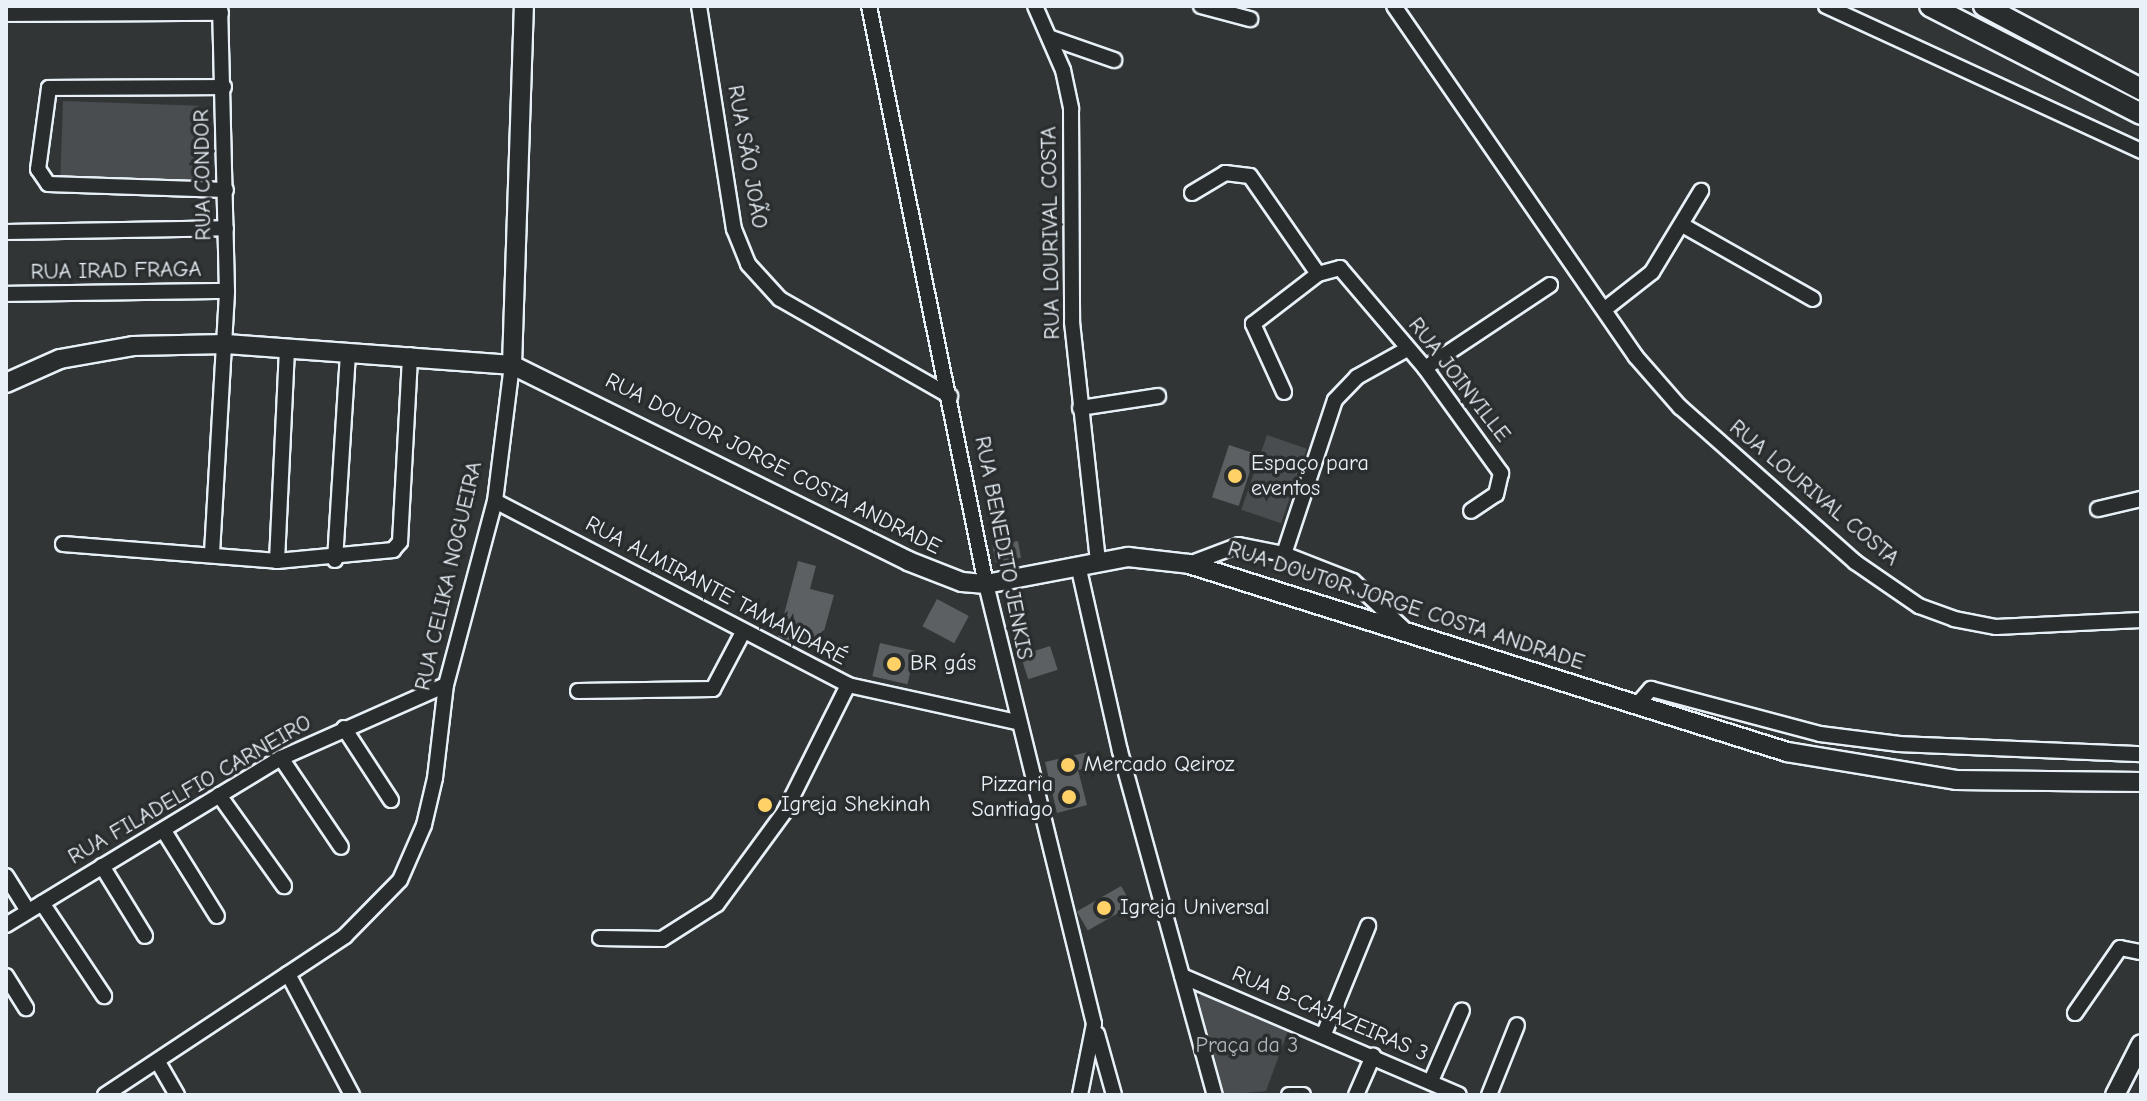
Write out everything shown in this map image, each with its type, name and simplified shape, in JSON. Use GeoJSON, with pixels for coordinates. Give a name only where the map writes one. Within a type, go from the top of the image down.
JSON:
{"type":"FeatureCollection","features":[{"type":"Feature","properties":{"kind":"highway"},"geometry":{"type":"LineString","coordinates":[[1930,6],[2141,114]]}},
{"type":"Feature","properties":{"kind":"highway"},"geometry":{"type":"LineString","coordinates":[[1984,6],[2141,89]]}},
{"type":"Feature","properties":{"kind":"main road","name":"RUA CELIKA NOGUEIRA"},"geometry":{"type":"LineString","coordinates":[[512,365],[524,6]]}},
{"type":"Feature","properties":{"kind":"main road","name":"RUA DOUTOR JORGE COSTA ANDRADE"},"geometry":{"type":"LineString","coordinates":[[6,383],[94,351],[226,344],[410,355],[512,365],[908,561],[986,584],[1098,562],[1150,558],[1189,564],[1787,752],[1956,780],[2121,779],[2141,782]]}},
{"type":"Feature","properties":{"kind":"main road","name":"RUA DOUTOR JORGE COSTA ANDRADE"},"geometry":{"type":"LineString","coordinates":[[2121,779],[2141,774]]}},
{"type":"Feature","properties":{"kind":"main road"},"geometry":{"type":"LineString","coordinates":[[2115,1095],[2141,1044]]}},
{"type":"Feature","properties":{"kind":"street","name":"RUA SÃO JOÃO"},"geometry":{"type":"LineString","coordinates":[[699,6],[734,229],[748,264],[780,299],[950,396]]}},
{"type":"Feature","properties":{"kind":"street","name":"RUA BENEDITO JENKIS"},"geometry":{"type":"LineString","coordinates":[[869,6],[1016,722],[1094,1024],[1080,1095]]}},
{"type":"Feature","properties":{"kind":"street","name":"RUA LOURIVAL COSTA"},"geometry":{"type":"LineString","coordinates":[[1035,6],[1051,38],[1071,109],[1070,271],[1080,408],[1098,562]]}},
{"type":"Feature","properties":{"kind":"street"},"geometry":{"type":"LineString","coordinates":[[1201,6],[1250,19]]}},
{"type":"Feature","properties":{"kind":"street","name":"RUA LOURIVAL COSTA"},"geometry":{"type":"LineString","coordinates":[[1394,6],[1636,357],[1680,407],[1855,562],[1919,606],[1996,627],[2141,620]]}},
{"type":"Feature","properties":{"kind":"street"},"geometry":{"type":"LineString","coordinates":[[1826,6],[2141,151]]}},
{"type":"Feature","properties":{"kind":"street"},"geometry":{"type":"LineString","coordinates":[[6,14],[220,10]]}},
{"type":"Feature","properties":{"kind":"street","name":"RUA CONDOR"},"geometry":{"type":"LineString","coordinates":[[212,553],[227,291],[220,10]]}},
{"type":"Feature","properties":{"kind":"street"},"geometry":{"type":"LineString","coordinates":[[1051,38],[1114,60]]}},
{"type":"Feature","properties":{"kind":"street"},"geometry":{"type":"LineString","coordinates":[[224,87],[49,88],[38,169],[48,184],[226,190]]}},
{"type":"Feature","properties":{"kind":"street"},"geometry":{"type":"LineString","coordinates":[[1192,193],[1225,173],[1250,176],[1318,274],[1253,324],[1284,392]]}},
{"type":"Feature","properties":{"kind":"street"},"geometry":{"type":"LineString","coordinates":[[1605,309],[1652,272],[1684,226],[1701,191]]}},
{"type":"Feature","properties":{"kind":"street"},"geometry":{"type":"LineString","coordinates":[[1684,226],[1813,299]]}},
{"type":"Feature","properties":{"kind":"street"},"geometry":{"type":"LineString","coordinates":[[6,232],[226,228]]}},
{"type":"Feature","properties":{"kind":"street","name":"RUA JOINVILLE"},"geometry":{"type":"LineString","coordinates":[[1318,274],[1333,268],[1347,274],[1425,368],[1501,473],[1496,494],[1471,511]]}},
{"type":"Feature","properties":{"kind":"street"},"geometry":{"type":"LineString","coordinates":[[1425,368],[1550,285]]}},
{"type":"Feature","properties":{"kind":"street","name":"RUA IRAD FRAGA"},"geometry":{"type":"LineString","coordinates":[[6,294],[227,291]]}},
{"type":"Feature","properties":{"kind":"street"},"geometry":{"type":"LineString","coordinates":[[277,561],[287,348]]}},
{"type":"Feature","properties":{"kind":"street"},"geometry":{"type":"LineString","coordinates":[[1284,554],[1335,400],[1357,377],[1407,349]]}},
{"type":"Feature","properties":{"kind":"street"},"geometry":{"type":"LineString","coordinates":[[335,560],[348,352]]}},
{"type":"Feature","properties":{"kind":"street"},"geometry":{"type":"LineString","coordinates":[[63,544],[212,553],[277,561],[335,560],[393,550],[400,542],[410,355]]}},
{"type":"Feature","properties":{"kind":"street","name":"RUA CELIKA NOGUEIRA"},"geometry":{"type":"LineString","coordinates":[[105,1095],[345,936],[400,880],[430,802],[446,685],[495,501],[512,365]]}},
{"type":"Feature","properties":{"kind":"street"},"geometry":{"type":"LineString","coordinates":[[1080,408],[1158,396]]}},
{"type":"Feature","properties":{"kind":"street"},"geometry":{"type":"LineString","coordinates":[[2098,509],[2141,499]]}},
{"type":"Feature","properties":{"kind":"street","name":"RUA ALMIRANTE TAMANDARÉ"},"geometry":{"type":"LineString","coordinates":[[495,501],[742,634],[848,685],[1016,722]]}},
{"type":"Feature","properties":{"kind":"street"},"geometry":{"type":"LineString","coordinates":[[1189,564],[1239,545],[1284,554],[1353,581],[1406,631]]}},
{"type":"Feature","properties":{"kind":"street"},"geometry":{"type":"LineString","coordinates":[[1078,565],[1120,751],[1215,1095]]}},
{"type":"Feature","properties":{"kind":"street"},"geometry":{"type":"LineString","coordinates":[[578,691],[713,689],[742,634]]}},
{"type":"Feature","properties":{"kind":"street","name":"RUA FILADELFIO CARNEIRO"},"geometry":{"type":"LineString","coordinates":[[6,925],[281,758],[446,685]]}},
{"type":"Feature","properties":{"kind":"street"},"geometry":{"type":"LineString","coordinates":[[600,938],[645,942],[677,931],[717,904],[758,854],[848,685]]}},
{"type":"Feature","properties":{"kind":"street"},"geometry":{"type":"LineString","coordinates":[[1636,706],[1651,689],[1820,734],[1899,744],[2141,754]]}},
{"type":"Feature","properties":{"kind":"street"},"geometry":{"type":"LineString","coordinates":[[344,728],[391,800]]}},
{"type":"Feature","properties":{"kind":"street"},"geometry":{"type":"LineString","coordinates":[[281,758],[341,847]]}},
{"type":"Feature","properties":{"kind":"street"},"geometry":{"type":"LineString","coordinates":[[219,795],[284,886]]}},
{"type":"Feature","properties":{"kind":"street"},"geometry":{"type":"LineString","coordinates":[[164,831],[217,916]]}},
{"type":"Feature","properties":{"kind":"street"},"geometry":{"type":"LineString","coordinates":[[102,866],[145,936]]}},
{"type":"Feature","properties":{"kind":"street"},"geometry":{"type":"LineString","coordinates":[[6,876],[28,911]]}},
{"type":"Feature","properties":{"kind":"street"},"geometry":{"type":"LineString","coordinates":[[42,903],[104,996]]}},
{"type":"Feature","properties":{"kind":"street"},"geometry":{"type":"LineString","coordinates":[[1324,1034],[1368,926]]}},
{"type":"Feature","properties":{"kind":"street"},"geometry":{"type":"LineString","coordinates":[[2075,1013],[2120,948],[2141,952]]}},
{"type":"Feature","properties":{"kind":"street"},"geometry":{"type":"LineString","coordinates":[[288,974],[352,1095]]}},
{"type":"Feature","properties":{"kind":"street"},"geometry":{"type":"LineString","coordinates":[[6,976],[26,1008]]}},
{"type":"Feature","properties":{"kind":"street","name":"RUA B-CAJAZEIRAS 3"},"geometry":{"type":"LineString","coordinates":[[1182,976],[1324,1034],[1455,1094]]}},
{"type":"Feature","properties":{"kind":"street"},"geometry":{"type":"LineString","coordinates":[[1431,1081],[1462,1010]]}},
{"type":"Feature","properties":{"kind":"street"},"geometry":{"type":"LineString","coordinates":[[1094,1024],[1114,1095]]}},
{"type":"Feature","properties":{"kind":"street"},"geometry":{"type":"LineString","coordinates":[[1489,1095],[1517,1025]]}},
{"type":"Feature","properties":{"kind":"street"},"geometry":{"type":"LineString","coordinates":[[1356,1095],[1373,1056]]}},
{"type":"Feature","properties":{"kind":"street"},"geometry":{"type":"LineString","coordinates":[[158,1062],[177,1095]]}},
{"type":"Feature","properties":{"kind":"green space"},"geometry":{"type":"Polygon","coordinates":[[[63,101],[199,106],[196,182],[60,177],[63,101]]]}},
{"type":"Feature","properties":{"kind":"green space"},"geometry":{"type":"Polygon","coordinates":[[[1267,435],[1307,449],[1281,523],[1241,510],[1267,435]]]}},
{"type":"Feature","properties":{"kind":"green space","name":"Praça da 3"},"geometry":{"type":"Polygon","coordinates":[[[1203,991],[1289,1028],[1266,1091],[1224,1095],[1197,1000],[1203,991]]]}},
{"type":"Feature","properties":{"kind":"building","name":"Espaço para eventos"},"geometry":{"type":"Polygon","coordinates":[[[1229,445],[1256,454],[1239,506],[1212,497],[1229,445]]]}},
{"type":"Feature","properties":{"kind":"building"},"geometry":{"type":"Polygon","coordinates":[[[1018,541],[1021,558],[995,562],[992,546],[1018,541]]]}},
{"type":"Feature","properties":{"kind":"building"},"geometry":{"type":"Polygon","coordinates":[[[798,561],[816,566],[810,589],[834,595],[819,649],[778,637],[798,561]]]}},
{"type":"Feature","properties":{"kind":"building"},"geometry":{"type":"Polygon","coordinates":[[[937,599],[969,616],[954,643],[922,626],[937,599]]]}},
{"type":"Feature","properties":{"kind":"building","name":"BR gás"},"geometry":{"type":"Polygon","coordinates":[[[880,643],[915,651],[907,684],[872,676],[880,643]]]}},
{"type":"Feature","properties":{"kind":"building"},"geometry":{"type":"Polygon","coordinates":[[[1050,646],[1058,670],[1028,679],[1021,656],[1050,646]]]}},
{"type":"Feature","properties":{"kind":"building"},"geometry":{"type":"Polygon","coordinates":[[[1088,752],[1091,767],[1078,770],[1087,805],[1057,813],[1045,762],[1088,752]]]}},
{"type":"Feature","properties":{"kind":"building","name":"Igreja Universal"},"geometry":{"type":"Polygon","coordinates":[[[1121,886],[1132,905],[1088,931],[1077,912],[1121,886]]]}},
{"type":"Feature","properties":{"kind":"place","name":"Espaço para eventos"},"geometry":{"type":"Point","coordinates":[1235,476]}},
{"type":"Feature","properties":{"kind":"place","name":"BR gás"},"geometry":{"type":"Point","coordinates":[894,664]}},
{"type":"Feature","properties":{"kind":"place","name":"Mercado Qeiroz"},"geometry":{"type":"Point","coordinates":[1068,765]}},
{"type":"Feature","properties":{"kind":"place","name":"Pizzaria Santiago"},"geometry":{"type":"Point","coordinates":[1069,797]}},
{"type":"Feature","properties":{"kind":"place","name":"Igreja Shekinah"},"geometry":{"type":"Point","coordinates":[765,805]}},
{"type":"Feature","properties":{"kind":"place","name":"Igreja Universal"},"geometry":{"type":"Point","coordinates":[1104,908]}}]}
